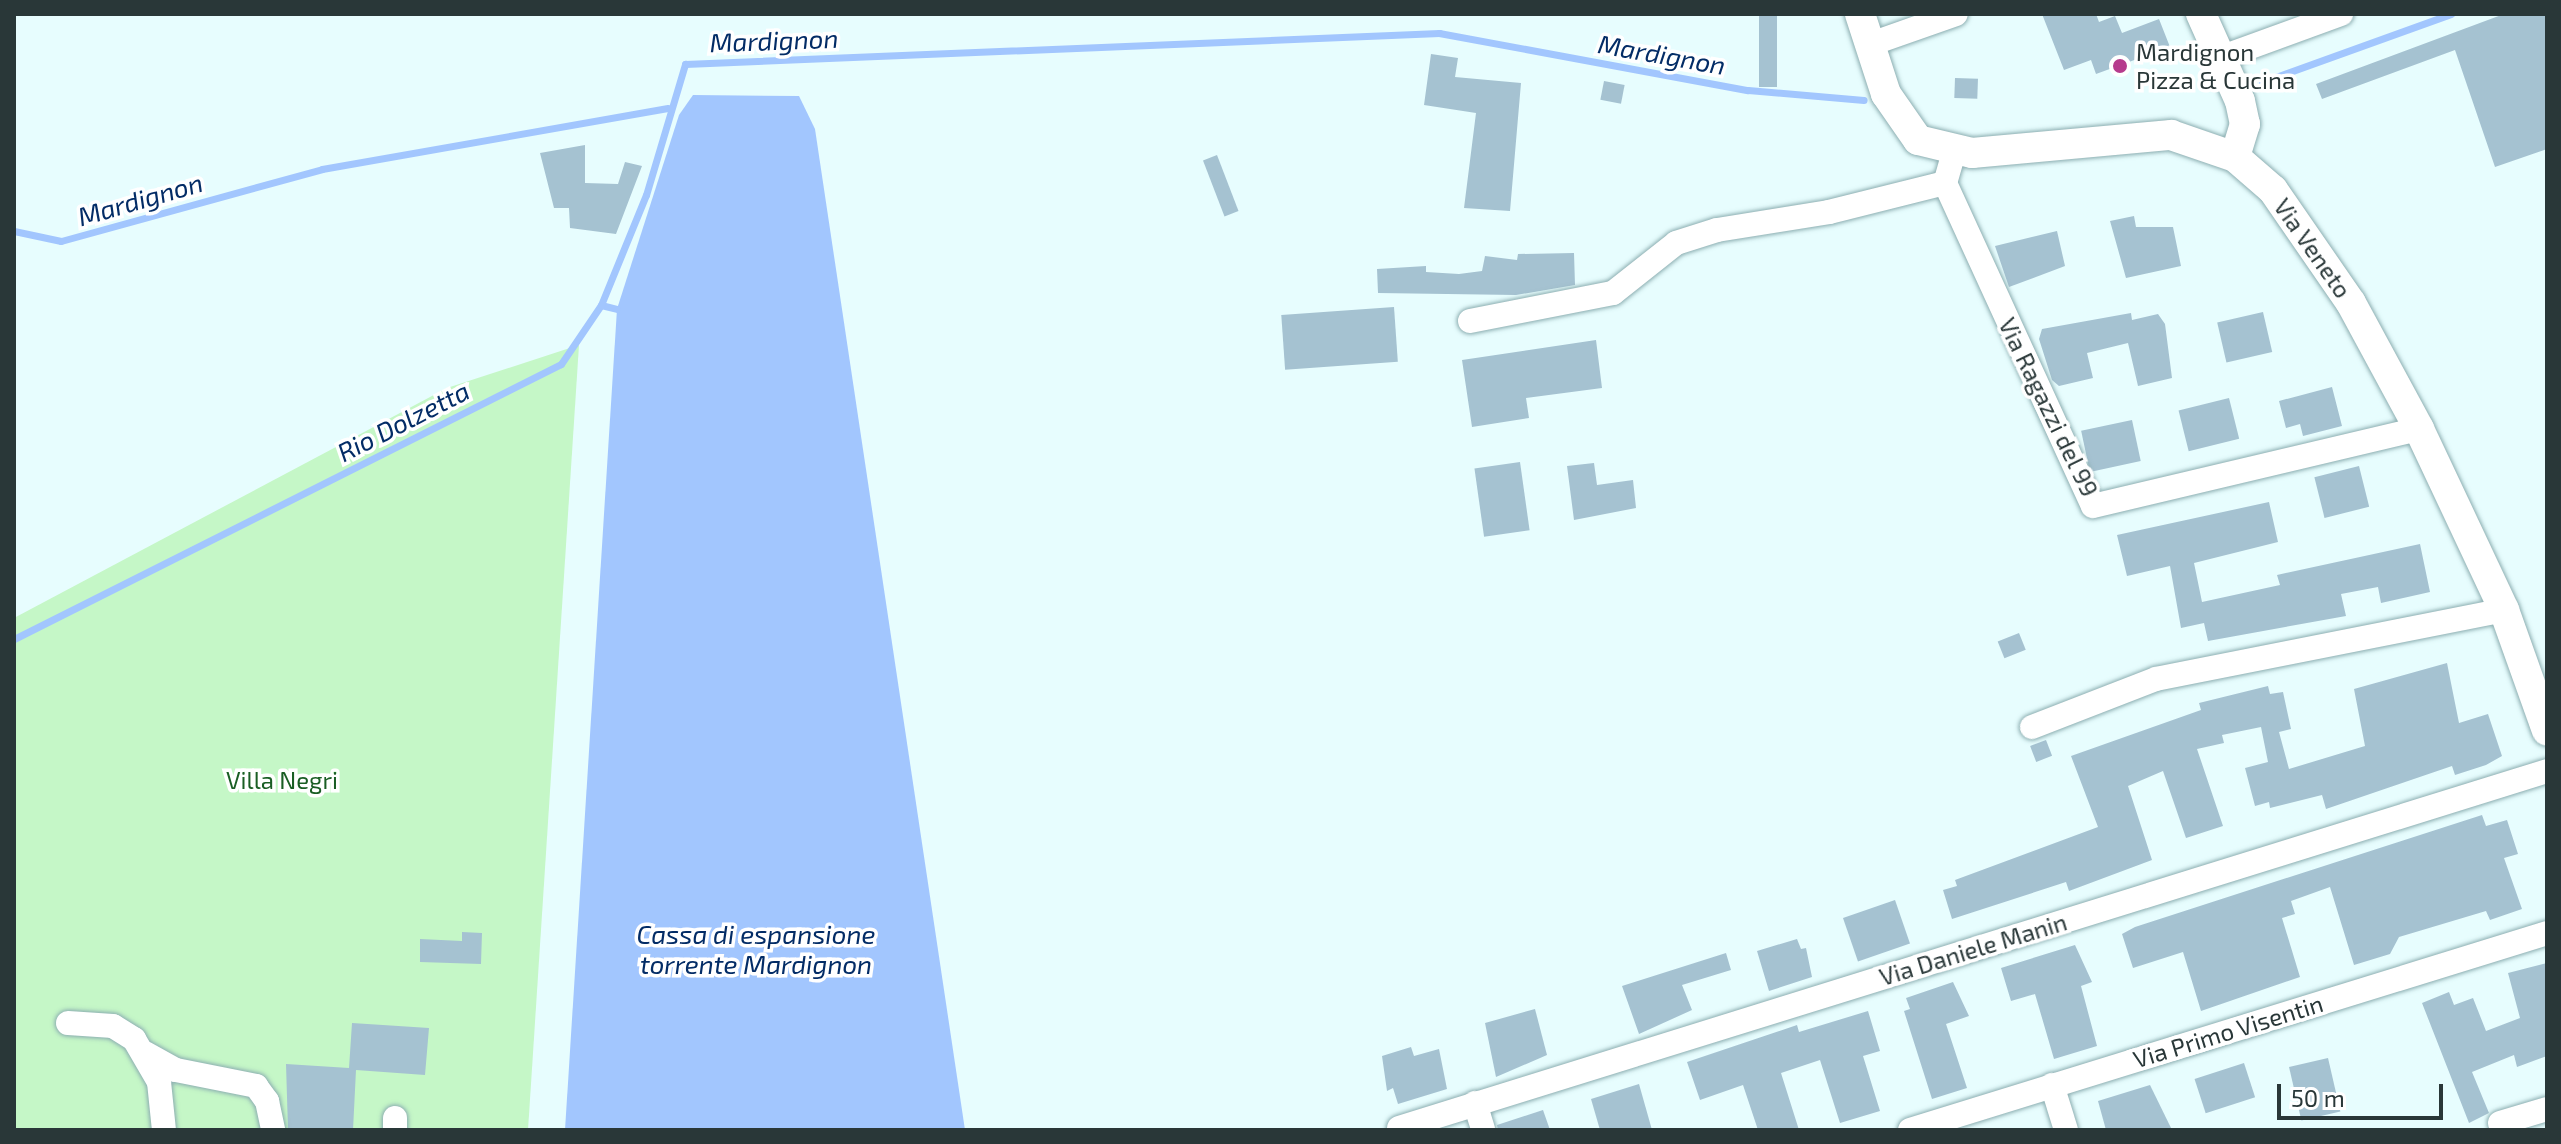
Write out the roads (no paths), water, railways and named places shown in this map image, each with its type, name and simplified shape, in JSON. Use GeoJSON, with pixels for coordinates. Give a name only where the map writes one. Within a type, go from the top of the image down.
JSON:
{"type":"FeatureCollection","features":[{"type":"Feature","properties":{"kind":"street","name":"Via Veneto"},"geometry":{"type":"LineString","coordinates":[[1860,14],[1868,45],[1903,126],[1918,140],[1954,152],[2171,135],[2235,157],[2287,205],[2351,303],[2419,429],[2504,610],[2547,731]]}},
{"type":"Feature","properties":{"kind":"street"},"geometry":{"type":"LineString","coordinates":[[1868,45],[1956,14]]}},
{"type":"Feature","properties":{"kind":"street"},"geometry":{"type":"LineString","coordinates":[[2201,14],[2245,124],[2235,157]]}},
{"type":"Feature","properties":{"kind":"street"},"geometry":{"type":"LineString","coordinates":[[2220,58],[2341,14]]}},
{"type":"Feature","properties":{"kind":"street"},"geometry":{"type":"LineString","coordinates":[[1470,321],[1613,293],[1676,243],[1717,230],[1829,212],[1945,183],[1954,152]]}},
{"type":"Feature","properties":{"kind":"street","name":"Via Ragazzi del 99"},"geometry":{"type":"LineString","coordinates":[[1945,183],[2093,506],[2419,429]]}},
{"type":"Feature","properties":{"kind":"street"},"geometry":{"type":"LineString","coordinates":[[2032,727],[2156,679],[2504,610]]}},
{"type":"Feature","properties":{"kind":"street","name":"Via Daniele Manin"},"geometry":{"type":"LineString","coordinates":[[1399,1128],[2547,771]]}},
{"type":"Feature","properties":{"kind":"street","name":"Via Primo Visentin"},"geometry":{"type":"LineString","coordinates":[[1910,1130],[2547,933]]}},
{"type":"Feature","properties":{"kind":"street"},"geometry":{"type":"LineString","coordinates":[[68,1023],[113,1026],[145,1053],[176,1070],[256,1086],[267,1101],[273,1130]]}},
{"type":"Feature","properties":{"kind":"street"},"geometry":{"type":"LineString","coordinates":[[145,1053],[159,1082],[164,1130]]}},
{"type":"Feature","properties":{"kind":"street"},"geometry":{"type":"LineString","coordinates":[[2052,1085],[2066,1130]]}},
{"type":"Feature","properties":{"kind":"street"},"geometry":{"type":"LineString","coordinates":[[1475,1103],[1483,1130]]}},
{"type":"Feature","properties":{"kind":"street"},"geometry":{"type":"LineString","coordinates":[[2500,1123],[2547,1109]]}},
{"type":"Feature","properties":{"kind":"water","name":"Cassa di espansione torrente Mardignon"},"geometry":{"type":"Polygon","coordinates":[[[693,95],[799,96],[815,129],[965,1130],[565,1130],[617,309],[679,115],[693,95]]]}},
{"type":"Feature","properties":{"kind":"waterway","name":"Mardignon"},"geometry":{"type":"LineString","coordinates":[[2262,82],[2451,14]]}},
{"type":"Feature","properties":{"kind":"waterway","name":"Mardignon"},"geometry":{"type":"LineString","coordinates":[[14,639],[561,364],[601,305],[646,195],[685,64],[1439,33],[1748,90],[1864,100]]}},
{"type":"Feature","properties":{"kind":"waterway","name":"Mardignon"},"geometry":{"type":"LineString","coordinates":[[14,231],[61,241],[322,169],[668,108]]}},
{"type":"Feature","properties":{"kind":"waterway"},"geometry":{"type":"LineString","coordinates":[[601,305],[617,309]]}},
{"type":"Feature","properties":{"kind":"place","name":"Mardignon Pizza & Cucina"},"geometry":{"type":"Point","coordinates":[2120,66]}},
{"type":"Feature","properties":{"kind":"water label","name":"Rio Dolzetta"},"geometry":{"type":"Point","coordinates":[403,421]}},
{"type":"Feature","properties":{"kind":"park label","name":"Villa Negri"},"geometry":{"type":"Point","coordinates":[282,780]}}]}
